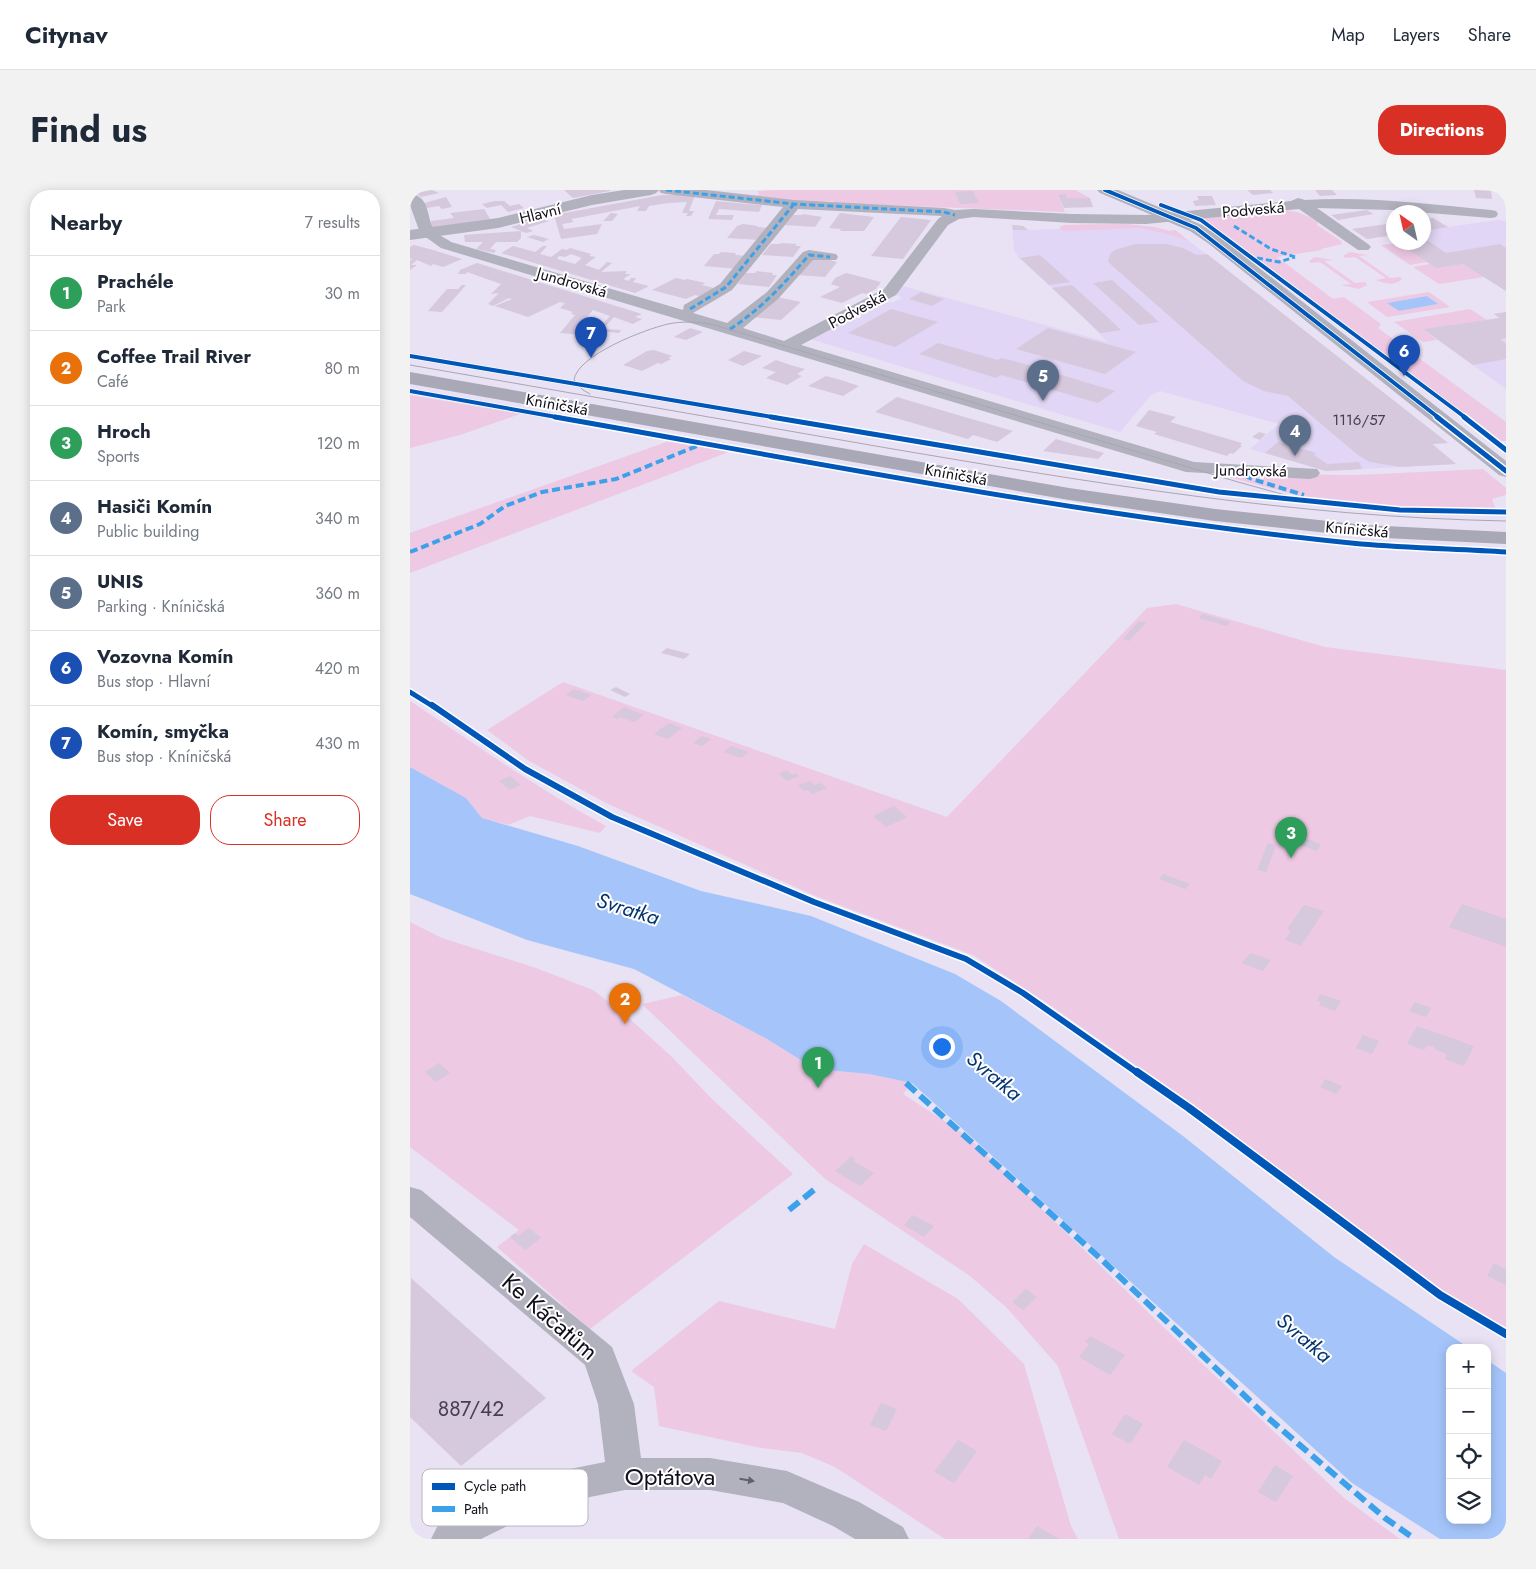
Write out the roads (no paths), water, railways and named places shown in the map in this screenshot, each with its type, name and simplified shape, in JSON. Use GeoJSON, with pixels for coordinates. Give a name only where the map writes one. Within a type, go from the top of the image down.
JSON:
{"type":"FeatureCollection","features":[{"type":"Feature","properties":{"kind":"main road","name":"Kníničská"},"geometry":{"type":"LineString","coordinates":[[410,378],[1069,494],[1215,515],[1365,531],[1506,538]]}},
{"type":"Feature","properties":{"kind":"street","name":"Hlavní"},"geometry":{"type":"LineString","coordinates":[[410,235],[498,223],[592,200],[652,190]]}},
{"type":"Feature","properties":{"kind":"street","name":"Podveská"},"geometry":{"type":"LineString","coordinates":[[666,190],[794,204],[944,212],[955,215]]}},
{"type":"Feature","properties":{"kind":"street"},"geometry":{"type":"LineString","coordinates":[[1288,190],[1300,204],[1363,247]]}},
{"type":"Feature","properties":{"kind":"street"},"geometry":{"type":"LineString","coordinates":[[1110,193],[1196,228],[1215,241],[1506,471]]}},
{"type":"Feature","properties":{"kind":"street"},"geometry":{"type":"LineString","coordinates":[[1097,219],[1114,215],[1125,208],[1110,193]]}},
{"type":"Feature","properties":{"kind":"street"},"geometry":{"type":"LineString","coordinates":[[410,197],[420,205],[428,233]]}},
{"type":"Feature","properties":{"kind":"street","name":"Podveská"},"geometry":{"type":"LineString","coordinates":[[787,346],[890,292],[943,222],[955,215],[974,213],[1097,219],[1171,218],[1300,204],[1332,203],[1416,206],[1491,214]]}},
{"type":"Feature","properties":{"kind":"street"},"geometry":{"type":"LineString","coordinates":[[690,309],[726,287],[794,204]]}},
{"type":"Feature","properties":{"kind":"street","name":"Jundrovská"},"geometry":{"type":"LineString","coordinates":[[428,233],[446,245],[1193,468],[1310,472]]}},
{"type":"Feature","properties":{"kind":"street"},"geometry":{"type":"LineString","coordinates":[[725,327],[742,322],[783,286],[809,255],[830,257]]}},
{"type":"Feature","properties":{"kind":"street","name":"Ke Káčatům"},"geometry":{"type":"LineString","coordinates":[[410,1199],[600,1357],[616,1404],[625,1474]]}},
{"type":"Feature","properties":{"kind":"street","name":"Optátova"},"geometry":{"type":"LineString","coordinates":[[588,1481],[625,1474],[710,1474],[787,1487],[846,1514],[890,1539]]}},
{"type":"Feature","properties":{"kind":"street","name":"Optátova"},"geometry":{"type":"LineString","coordinates":[[450,1539],[469,1526]]}},
{"type":"Feature","properties":{"kind":"water"},"geometry":{"type":"Polygon","coordinates":[[[1427,296],[1438,304],[1399,311],[1387,303],[1427,296]]]}},
{"type":"Feature","properties":{"kind":"water","name":"Svratka"},"geometry":{"type":"Polygon","coordinates":[[[410,767],[466,798],[482,818],[578,846],[701,891],[811,916],[955,974],[1001,1001],[1183,1136],[1334,1257],[1463,1344],[1446,1344],[1446,1524],[1491,1524],[1491,1363],[1506,1373],[1506,1539],[1440,1539],[1352,1483],[912,1083],[869,1074],[815,1069],[767,1039],[634,969],[527,940],[410,894],[410,767]]]}},
{"type":"Feature","properties":{"kind":"tram line"},"geometry":{"type":"LineString","coordinates":[[590,394],[583,390],[574,380],[578,371],[587,361],[614,344],[644,331],[668,324],[679,322],[711,324],[1238,482],[1296,498],[1354,508]]}},
{"type":"Feature","properties":{"kind":"tram line"},"geometry":{"type":"LineString","coordinates":[[410,365],[1041,474],[1195,496],[1349,513],[1506,521]]}},
{"type":"Feature","properties":{"kind":"place","name":"Komín, smyčka"},"geometry":{"type":"Point","coordinates":[591,358]}},
{"type":"Feature","properties":{"kind":"place","name":"Vozovna Komín"},"geometry":{"type":"Point","coordinates":[1404,376]}},
{"type":"Feature","properties":{"kind":"place","name":"UNIS"},"geometry":{"type":"Point","coordinates":[1043,401]}},
{"type":"Feature","properties":{"kind":"place","name":"Hasiči Komín"},"geometry":{"type":"Point","coordinates":[1295,456]}},
{"type":"Feature","properties":{"kind":"place","name":"Hroch"},"geometry":{"type":"Point","coordinates":[1291,858]}},
{"type":"Feature","properties":{"kind":"place","name":"Coffee Trail River"},"geometry":{"type":"Point","coordinates":[625,1024]}},
{"type":"Feature","properties":{"kind":"place","name":"Prachéle"},"geometry":{"type":"Point","coordinates":[818,1088]}}]}
